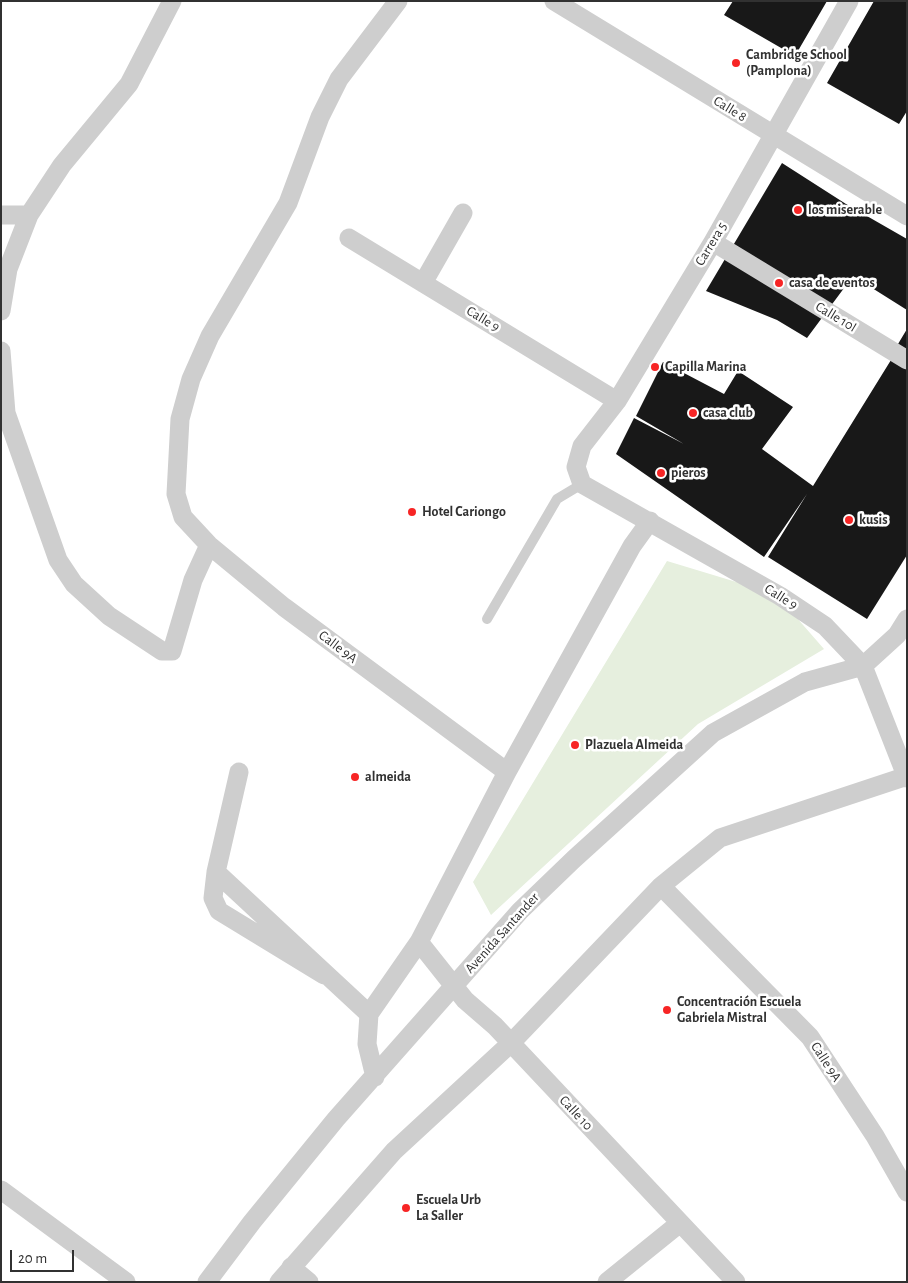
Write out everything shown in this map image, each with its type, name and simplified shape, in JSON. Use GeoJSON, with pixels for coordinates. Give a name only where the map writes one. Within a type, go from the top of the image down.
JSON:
{"type":"FeatureCollection","features":[{"type":"Feature","properties":{"kind":"street"},"geometry":{"type":"LineString","coordinates":[[1,311],[8,269],[29,215],[62,165],[129,84],[172,1]]}},
{"type":"Feature","properties":{"kind":"street","name":"Calle 9A"},"geometry":{"type":"LineString","coordinates":[[398,1],[339,79],[320,116],[288,203],[210,336],[191,379],[180,418],[176,494],[183,517],[209,545],[284,607],[506,772]]}},
{"type":"Feature","properties":{"kind":"street","name":"Calle 8"},"geometry":{"type":"LineString","coordinates":[[554,1],[907,216]]}},
{"type":"Feature","properties":{"kind":"street","name":"Carrera 5"},"geometry":{"type":"LineString","coordinates":[[582,484],[576,467],[582,446],[617,401],[713,242],[849,1]]}},
{"type":"Feature","properties":{"kind":"street"},"geometry":{"type":"LineString","coordinates":[[423,283],[464,213]]}},
{"type":"Feature","properties":{"kind":"street"},"geometry":{"type":"LineString","coordinates":[[1,215],[29,215]]}},
{"type":"Feature","properties":{"kind":"street","name":"Calle 9"},"geometry":{"type":"LineString","coordinates":[[349,238],[617,401]]}},
{"type":"Feature","properties":{"kind":"street","name":"Calle 10I"},"geometry":{"type":"LineString","coordinates":[[713,242],[907,360]]}},
{"type":"Feature","properties":{"kind":"street"},"geometry":{"type":"LineString","coordinates":[[1,351],[6,413],[58,560],[74,584],[109,616],[162,651],[172,651],[193,580],[209,545]]}},
{"type":"Feature","properties":{"kind":"street","name":"Calle 9"},"geometry":{"type":"LineString","coordinates":[[582,484],[780,596],[825,626],[863,666],[903,770]]}},
{"type":"Feature","properties":{"kind":"street"},"geometry":{"type":"LineString","coordinates":[[375,1077],[367,1044],[369,1014],[418,942],[506,772],[632,546],[650,521]]}},
{"type":"Feature","properties":{"kind":"street"},"geometry":{"type":"LineString","coordinates":[[863,666],[898,635],[907,620]]}},
{"type":"Feature","properties":{"kind":"street","name":"Avenida Santander"},"geometry":{"type":"LineString","coordinates":[[207,1282],[252,1222],[330,1126],[375,1077],[459,993],[520,911],[713,733],[804,682],[863,666]]}},
{"type":"Feature","properties":{"kind":"street"},"geometry":{"type":"LineString","coordinates":[[280,1282],[291,1267],[394,1151],[511,1043],[661,886],[720,838],[903,770]]}},
{"type":"Feature","properties":{"kind":"street"},"geometry":{"type":"LineString","coordinates":[[239,772],[216,872],[213,898],[219,911],[324,974]]}},
{"type":"Feature","properties":{"kind":"street"},"geometry":{"type":"LineString","coordinates":[[216,872],[369,1014]]}},
{"type":"Feature","properties":{"kind":"street","name":"Calle 9A"},"geometry":{"type":"LineString","coordinates":[[661,886],[810,1037],[874,1136],[907,1192]]}},
{"type":"Feature","properties":{"kind":"street","name":"Calle 10"},"geometry":{"type":"LineString","coordinates":[[418,942],[459,993],[495,1026],[736,1282]]}},
{"type":"Feature","properties":{"kind":"street"},"geometry":{"type":"LineString","coordinates":[[1,1190],[126,1282]]}},
{"type":"Feature","properties":{"kind":"street"},"geometry":{"type":"LineString","coordinates":[[607,1282],[680,1223]]}},
{"type":"Feature","properties":{"kind":"street"},"geometry":{"type":"LineString","coordinates":[[291,1267],[309,1282]]}},
{"type":"Feature","properties":{"kind":"lane"},"geometry":{"type":"LineString","coordinates":[[487,619],[557,499],[582,484]]}},
{"type":"Feature","properties":{"kind":"green space"},"geometry":{"type":"Polygon","coordinates":[[[667,561],[776,594],[824,649],[698,724],[491,915],[473,882],[667,561]]]}},
{"type":"Feature","properties":{"kind":"building"},"geometry":{"type":"Polygon","coordinates":[[[733,1],[827,1],[795,56],[724,15],[733,1]]]}},
{"type":"Feature","properties":{"kind":"building"},"geometry":{"type":"Polygon","coordinates":[[[874,1],[907,1],[907,111],[899,124],[827,83],[874,1]]]}},
{"type":"Feature","properties":{"kind":"building"},"geometry":{"type":"Polygon","coordinates":[[[782,163],[846,204],[907,239],[907,310],[853,276],[807,338],[777,320],[706,291],[782,163]]]}},
{"type":"Feature","properties":{"kind":"building"},"geometry":{"type":"Polygon","coordinates":[[[907,329],[907,350],[898,344],[907,329]]]}},
{"type":"Feature","properties":{"kind":"building"},"geometry":{"type":"Polygon","coordinates":[[[891,360],[907,369],[907,555],[867,619],[768,557],[807,494],[764,557],[616,454],[634,418],[684,444],[636,416],[663,362],[724,394],[738,371],[793,407],[762,449],[813,486],[891,360]]]}},
{"type":"Feature","properties":{"kind":"place","name":"Cambridge School (Pamplona)"},"geometry":{"type":"Point","coordinates":[736,63]}},
{"type":"Feature","properties":{"kind":"place","name":"los miserable"},"geometry":{"type":"Point","coordinates":[798,210]}},
{"type":"Feature","properties":{"kind":"place","name":"casa de eventos"},"geometry":{"type":"Point","coordinates":[779,283]}},
{"type":"Feature","properties":{"kind":"place","name":"Capilla Marina"},"geometry":{"type":"Point","coordinates":[655,367]}},
{"type":"Feature","properties":{"kind":"place","name":"casa club"},"geometry":{"type":"Point","coordinates":[693,413]}},
{"type":"Feature","properties":{"kind":"place","name":"pieros"},"geometry":{"type":"Point","coordinates":[661,473]}},
{"type":"Feature","properties":{"kind":"place","name":"Hotel Cariongo"},"geometry":{"type":"Point","coordinates":[412,512]}},
{"type":"Feature","properties":{"kind":"place","name":"kusis"},"geometry":{"type":"Point","coordinates":[849,520]}},
{"type":"Feature","properties":{"kind":"place","name":"Plazuela Almeida"},"geometry":{"type":"Point","coordinates":[575,745]}},
{"type":"Feature","properties":{"kind":"place","name":"almeida"},"geometry":{"type":"Point","coordinates":[355,777]}},
{"type":"Feature","properties":{"kind":"place","name":"Concentración Escuela Gabriela Mistral"},"geometry":{"type":"Point","coordinates":[667,1010]}},
{"type":"Feature","properties":{"kind":"place","name":"Escuela Urb La Saller"},"geometry":{"type":"Point","coordinates":[406,1208]}}]}
